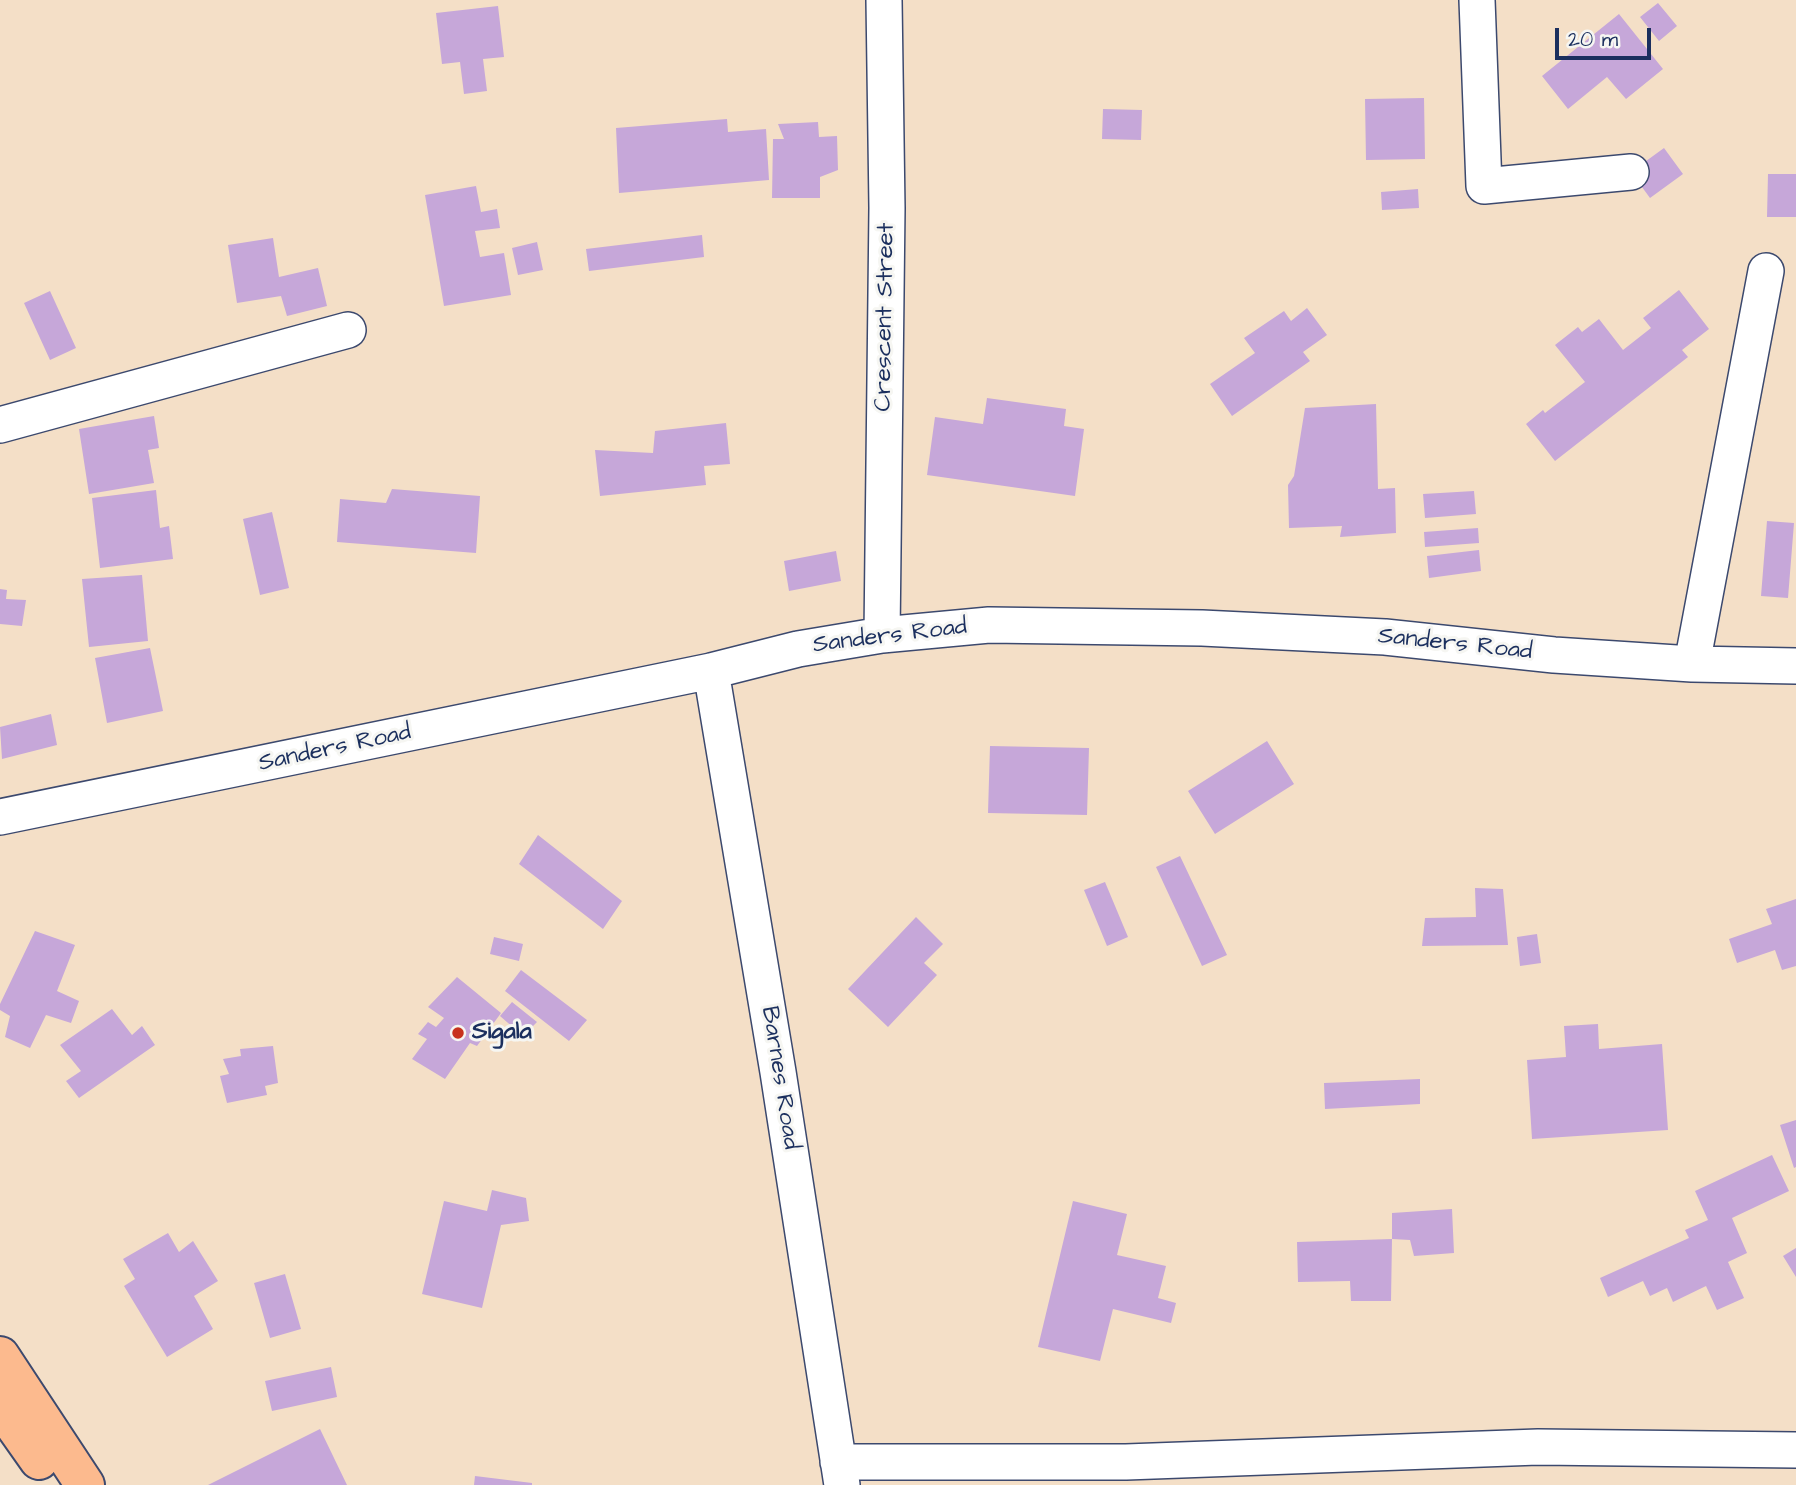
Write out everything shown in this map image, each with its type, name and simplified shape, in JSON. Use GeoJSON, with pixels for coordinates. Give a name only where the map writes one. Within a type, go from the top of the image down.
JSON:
{"type":"FeatureCollection","features":[{"type":"Feature","properties":{"kind":"highway"},"geometry":{"type":"LineString","coordinates":[[0,1356],[85,1485]]}},
{"type":"Feature","properties":{"kind":"highway"},"geometry":{"type":"LineString","coordinates":[[0,1405],[57,1485]]}},
{"type":"Feature","properties":{"kind":"street","name":"Crescent Street"},"geometry":{"type":"LineString","coordinates":[[882,635],[887,208],[884,0]]}},
{"type":"Feature","properties":{"kind":"street"},"geometry":{"type":"LineString","coordinates":[[1478,0],[1484,186],[1631,172]]}},
{"type":"Feature","properties":{"kind":"street"},"geometry":{"type":"LineString","coordinates":[[1692,664],[1766,271]]}},
{"type":"Feature","properties":{"kind":"street"},"geometry":{"type":"LineString","coordinates":[[0,425],[348,330]]}},
{"type":"Feature","properties":{"kind":"street","name":"Sanders Road"},"geometry":{"type":"LineString","coordinates":[[0,817],[711,671],[798,649],[882,635],[989,625],[1202,628],[1385,637],[1554,655],[1692,664],[1796,666]]}},
{"type":"Feature","properties":{"kind":"street","name":"Barnes Road"},"geometry":{"type":"LineString","coordinates":[[711,671],[840,1473]]}},
{"type":"Feature","properties":{"kind":"street"},"geometry":{"type":"LineString","coordinates":[[840,1473],[1538,1447],[1796,1450]]}},
{"type":"Feature","properties":{"kind":"building"},"geometry":{"type":"Polygon","coordinates":[[[1658,3],[1677,26],[1659,41],[1640,17],[1658,3]]]}},
{"type":"Feature","properties":{"kind":"building"},"geometry":{"type":"Polygon","coordinates":[[[498,6],[504,57],[483,59],[487,91],[464,94],[460,62],[442,64],[436,13],[498,6]]]}},
{"type":"Feature","properties":{"kind":"building"},"geometry":{"type":"Polygon","coordinates":[[[1619,14],[1663,69],[1626,99],[1607,77],[1568,109],[1542,76],[1619,14]]]}},
{"type":"Feature","properties":{"kind":"building"},"geometry":{"type":"Polygon","coordinates":[[[1424,98],[1425,159],[1366,160],[1365,99],[1424,98]]]}},
{"type":"Feature","properties":{"kind":"building"},"geometry":{"type":"Polygon","coordinates":[[[1103,109],[1142,110],[1141,140],[1102,139],[1103,109]]]}},
{"type":"Feature","properties":{"kind":"building"},"geometry":{"type":"Polygon","coordinates":[[[727,119],[728,132],[766,129],[769,180],[619,193],[616,128],[727,119]]]}},
{"type":"Feature","properties":{"kind":"building"},"geometry":{"type":"Polygon","coordinates":[[[818,122],[819,137],[837,136],[838,170],[820,177],[820,198],[772,198],[773,139],[784,139],[778,124],[818,122]]]}},
{"type":"Feature","properties":{"kind":"building"},"geometry":{"type":"Polygon","coordinates":[[[1664,148],[1683,174],[1650,198],[1631,172],[1664,148]]]}},
{"type":"Feature","properties":{"kind":"building"},"geometry":{"type":"Polygon","coordinates":[[[1768,174],[1796,174],[1796,217],[1767,217],[1768,174]]]}},
{"type":"Feature","properties":{"kind":"building"},"geometry":{"type":"Polygon","coordinates":[[[476,186],[481,212],[497,209],[500,228],[475,231],[480,257],[504,253],[511,295],[444,306],[425,195],[476,186]]]}},
{"type":"Feature","properties":{"kind":"building"},"geometry":{"type":"Polygon","coordinates":[[[1418,189],[1419,208],[1382,210],[1381,192],[1418,189]]]}},
{"type":"Feature","properties":{"kind":"building"},"geometry":{"type":"Polygon","coordinates":[[[702,235],[704,257],[589,271],[586,249],[702,235]]]}},
{"type":"Feature","properties":{"kind":"building"},"geometry":{"type":"Polygon","coordinates":[[[273,238],[279,277],[318,268],[327,306],[287,316],[281,296],[237,303],[228,245],[273,238]]]}},
{"type":"Feature","properties":{"kind":"building"},"geometry":{"type":"Polygon","coordinates":[[[537,242],[543,270],[518,275],[512,248],[537,242]]]}},
{"type":"Feature","properties":{"kind":"building"},"geometry":{"type":"Polygon","coordinates":[[[1679,290],[1709,329],[1682,350],[1688,357],[1555,461],[1526,424],[1585,382],[1555,345],[1578,327],[1582,332],[1599,319],[1623,350],[1651,328],[1643,318],[1679,290]]]}},
{"type":"Feature","properties":{"kind":"building"},"geometry":{"type":"Polygon","coordinates":[[[50,291],[76,348],[50,360],[24,303],[50,291]]]}},
{"type":"Feature","properties":{"kind":"building"},"geometry":{"type":"Polygon","coordinates":[[[1307,308],[1327,335],[1303,352],[1310,361],[1232,416],[1210,384],[1255,353],[1244,338],[1284,311],[1291,321],[1307,308]]]}},
{"type":"Feature","properties":{"kind":"building"},"geometry":{"type":"Polygon","coordinates":[[[987,398],[1066,409],[1064,426],[1084,429],[1075,496],[927,475],[935,417],[983,424],[987,398]]]}},
{"type":"Feature","properties":{"kind":"building"},"geometry":{"type":"Polygon","coordinates":[[[1376,404],[1378,489],[1395,488],[1396,533],[1340,537],[1342,526],[1289,528],[1288,485],[1294,476],[1305,408],[1376,404]]]}},
{"type":"Feature","properties":{"kind":"building"},"geometry":{"type":"Polygon","coordinates":[[[154,416],[159,448],[148,450],[154,483],[89,494],[79,429],[154,416]]]}},
{"type":"Feature","properties":{"kind":"building"},"geometry":{"type":"Polygon","coordinates":[[[726,423],[730,464],[704,466],[706,485],[600,496],[595,450],[653,453],[655,431],[726,423]]]}},
{"type":"Feature","properties":{"kind":"building"},"geometry":{"type":"Polygon","coordinates":[[[392,489],[480,496],[476,553],[337,542],[340,499],[386,503],[392,489]]]}},
{"type":"Feature","properties":{"kind":"building"},"geometry":{"type":"Polygon","coordinates":[[[156,490],[160,528],[169,526],[173,559],[100,568],[92,498],[156,490]]]}},
{"type":"Feature","properties":{"kind":"building"},"geometry":{"type":"Polygon","coordinates":[[[1474,491],[1476,514],[1425,518],[1423,494],[1474,491]]]}},
{"type":"Feature","properties":{"kind":"building"},"geometry":{"type":"Polygon","coordinates":[[[272,512],[289,588],[260,595],[243,519],[272,512]]]}},
{"type":"Feature","properties":{"kind":"building"},"geometry":{"type":"Polygon","coordinates":[[[1767,521],[1794,523],[1788,598],[1761,596],[1767,521]]]}},
{"type":"Feature","properties":{"kind":"building"},"geometry":{"type":"Polygon","coordinates":[[[1478,528],[1479,543],[1425,547],[1424,532],[1478,528]]]}},
{"type":"Feature","properties":{"kind":"building"},"geometry":{"type":"Polygon","coordinates":[[[1479,550],[1481,571],[1429,578],[1427,556],[1479,550]]]}},
{"type":"Feature","properties":{"kind":"building"},"geometry":{"type":"Polygon","coordinates":[[[836,551],[841,581],[789,591],[784,561],[836,551]]]}},
{"type":"Feature","properties":{"kind":"building"},"geometry":{"type":"Polygon","coordinates":[[[142,575],[148,641],[89,647],[82,579],[142,575]]]}},
{"type":"Feature","properties":{"kind":"building"},"geometry":{"type":"Polygon","coordinates":[[[0,589],[7,590],[6,599],[26,600],[22,626],[0,624],[0,589]]]}},
{"type":"Feature","properties":{"kind":"building"},"geometry":{"type":"Polygon","coordinates":[[[150,648],[163,711],[107,723],[95,658],[150,648]]]}},
{"type":"Feature","properties":{"kind":"building"},"geometry":{"type":"Polygon","coordinates":[[[51,714],[57,745],[2,759],[0,727],[51,714]]]}},
{"type":"Feature","properties":{"kind":"building"},"geometry":{"type":"Polygon","coordinates":[[[1267,741],[1294,784],[1215,834],[1188,791],[1267,741]]]}},
{"type":"Feature","properties":{"kind":"building"},"geometry":{"type":"Polygon","coordinates":[[[990,746],[1089,748],[1087,815],[988,813],[990,746]]]}},
{"type":"Feature","properties":{"kind":"building"},"geometry":{"type":"Polygon","coordinates":[[[538,835],[622,901],[603,929],[519,864],[538,835]]]}},
{"type":"Feature","properties":{"kind":"building"},"geometry":{"type":"Polygon","coordinates":[[[1180,856],[1227,955],[1202,966],[1156,867],[1180,856]]]}},
{"type":"Feature","properties":{"kind":"building"},"geometry":{"type":"Polygon","coordinates":[[[1105,882],[1128,937],[1107,946],[1084,890],[1105,882]]]}},
{"type":"Feature","properties":{"kind":"building"},"geometry":{"type":"Polygon","coordinates":[[[1475,888],[1503,889],[1508,945],[1422,946],[1425,918],[1476,917],[1475,888]]]}},
{"type":"Feature","properties":{"kind":"building"},"geometry":{"type":"Polygon","coordinates":[[[1796,899],[1796,966],[1782,970],[1775,950],[1737,963],[1729,939],[1772,924],[1766,909],[1796,899]]]}},
{"type":"Feature","properties":{"kind":"building"},"geometry":{"type":"Polygon","coordinates":[[[916,917],[943,944],[924,963],[937,975],[888,1027],[848,989],[916,917]]]}},
{"type":"Feature","properties":{"kind":"building"},"geometry":{"type":"Polygon","coordinates":[[[35,931],[75,945],[57,991],[79,1001],[71,1023],[46,1015],[30,1048],[5,1037],[10,1016],[0,1010],[0,1004],[35,931]]]}},
{"type":"Feature","properties":{"kind":"building"},"geometry":{"type":"Polygon","coordinates":[[[1537,934],[1541,963],[1520,966],[1517,937],[1537,934]]]}},
{"type":"Feature","properties":{"kind":"building"},"geometry":{"type":"Polygon","coordinates":[[[494,937],[523,944],[519,961],[490,954],[494,937]]]}},
{"type":"Feature","properties":{"kind":"building"},"geometry":{"type":"Polygon","coordinates":[[[521,970],[587,1020],[569,1041],[505,991],[521,970]]]}},
{"type":"Feature","properties":{"kind":"building"},"geometry":{"type":"Polygon","coordinates":[[[457,977],[501,1013],[477,1046],[470,1043],[445,1079],[412,1059],[427,1039],[418,1034],[428,1022],[436,1027],[444,1018],[428,1007],[457,977]]]}},
{"type":"Feature","properties":{"kind":"building"},"geometry":{"type":"Polygon","coordinates":[[[512,1002],[537,1022],[523,1036],[500,1016],[512,1002]]]}},
{"type":"Feature","properties":{"kind":"building"},"geometry":{"type":"Polygon","coordinates":[[[112,1009],[132,1035],[142,1026],[155,1045],[79,1098],[66,1081],[81,1071],[60,1045],[112,1009]]]}},
{"type":"Feature","properties":{"kind":"building"},"geometry":{"type":"Polygon","coordinates":[[[1598,1024],[1599,1049],[1662,1044],[1668,1130],[1532,1139],[1527,1060],[1566,1057],[1564,1026],[1598,1024]]]}},
{"type":"Feature","properties":{"kind":"building"},"geometry":{"type":"Polygon","coordinates":[[[273,1046],[278,1083],[265,1086],[267,1095],[227,1103],[220,1076],[229,1074],[223,1059],[241,1056],[240,1049],[273,1046]]]}},
{"type":"Feature","properties":{"kind":"building"},"geometry":{"type":"Polygon","coordinates":[[[1420,1079],[1420,1104],[1325,1109],[1324,1083],[1420,1079]]]}},
{"type":"Feature","properties":{"kind":"building"},"geometry":{"type":"Polygon","coordinates":[[[1796,1120],[1796,1167],[1794,1168],[1780,1125],[1796,1120]]]}},
{"type":"Feature","properties":{"kind":"building"},"geometry":{"type":"Polygon","coordinates":[[[1772,1155],[1789,1191],[1732,1218],[1747,1253],[1728,1262],[1744,1298],[1717,1310],[1706,1286],[1673,1302],[1667,1288],[1650,1296],[1643,1281],[1608,1297],[1600,1278],[1689,1238],[1685,1230],[1708,1220],[1695,1191],[1772,1155]]]}},
{"type":"Feature","properties":{"kind":"building"},"geometry":{"type":"Polygon","coordinates":[[[492,1190],[526,1198],[529,1221],[501,1225],[482,1308],[422,1294],[444,1201],[487,1211],[492,1190]]]}},
{"type":"Feature","properties":{"kind":"building"},"geometry":{"type":"Polygon","coordinates":[[[1073,1201],[1127,1214],[1117,1255],[1166,1266],[1158,1298],[1176,1303],[1171,1323],[1113,1309],[1100,1361],[1038,1347],[1073,1201]]]}},
{"type":"Feature","properties":{"kind":"building"},"geometry":{"type":"Polygon","coordinates":[[[1452,1209],[1454,1253],[1414,1256],[1410,1240],[1392,1239],[1392,1213],[1452,1209]]]}},
{"type":"Feature","properties":{"kind":"building"},"geometry":{"type":"Polygon","coordinates":[[[168,1233],[179,1252],[193,1241],[218,1281],[194,1296],[213,1329],[167,1357],[124,1286],[135,1279],[123,1259],[168,1233]]]}},
{"type":"Feature","properties":{"kind":"building"},"geometry":{"type":"Polygon","coordinates":[[[1392,1239],[1391,1301],[1351,1301],[1350,1281],[1298,1282],[1297,1242],[1392,1239]]]}},
{"type":"Feature","properties":{"kind":"building"},"geometry":{"type":"Polygon","coordinates":[[[1796,1248],[1796,1277],[1783,1256],[1796,1248]]]}},
{"type":"Feature","properties":{"kind":"building"},"geometry":{"type":"Polygon","coordinates":[[[285,1274],[301,1329],[270,1338],[254,1283],[285,1274]]]}},
{"type":"Feature","properties":{"kind":"building"},"geometry":{"type":"Polygon","coordinates":[[[331,1367],[337,1397],[272,1411],[265,1381],[331,1367]]]}},
{"type":"Feature","properties":{"kind":"building"},"geometry":{"type":"Polygon","coordinates":[[[320,1429],[347,1485],[208,1485],[320,1429]]]}},
{"type":"Feature","properties":{"kind":"building"},"geometry":{"type":"Polygon","coordinates":[[[475,1476],[532,1483],[532,1485],[474,1485],[475,1476]]]}},
{"type":"Feature","properties":{"kind":"place","name":"Sigala"},"geometry":{"type":"Point","coordinates":[458,1033]}}]}
